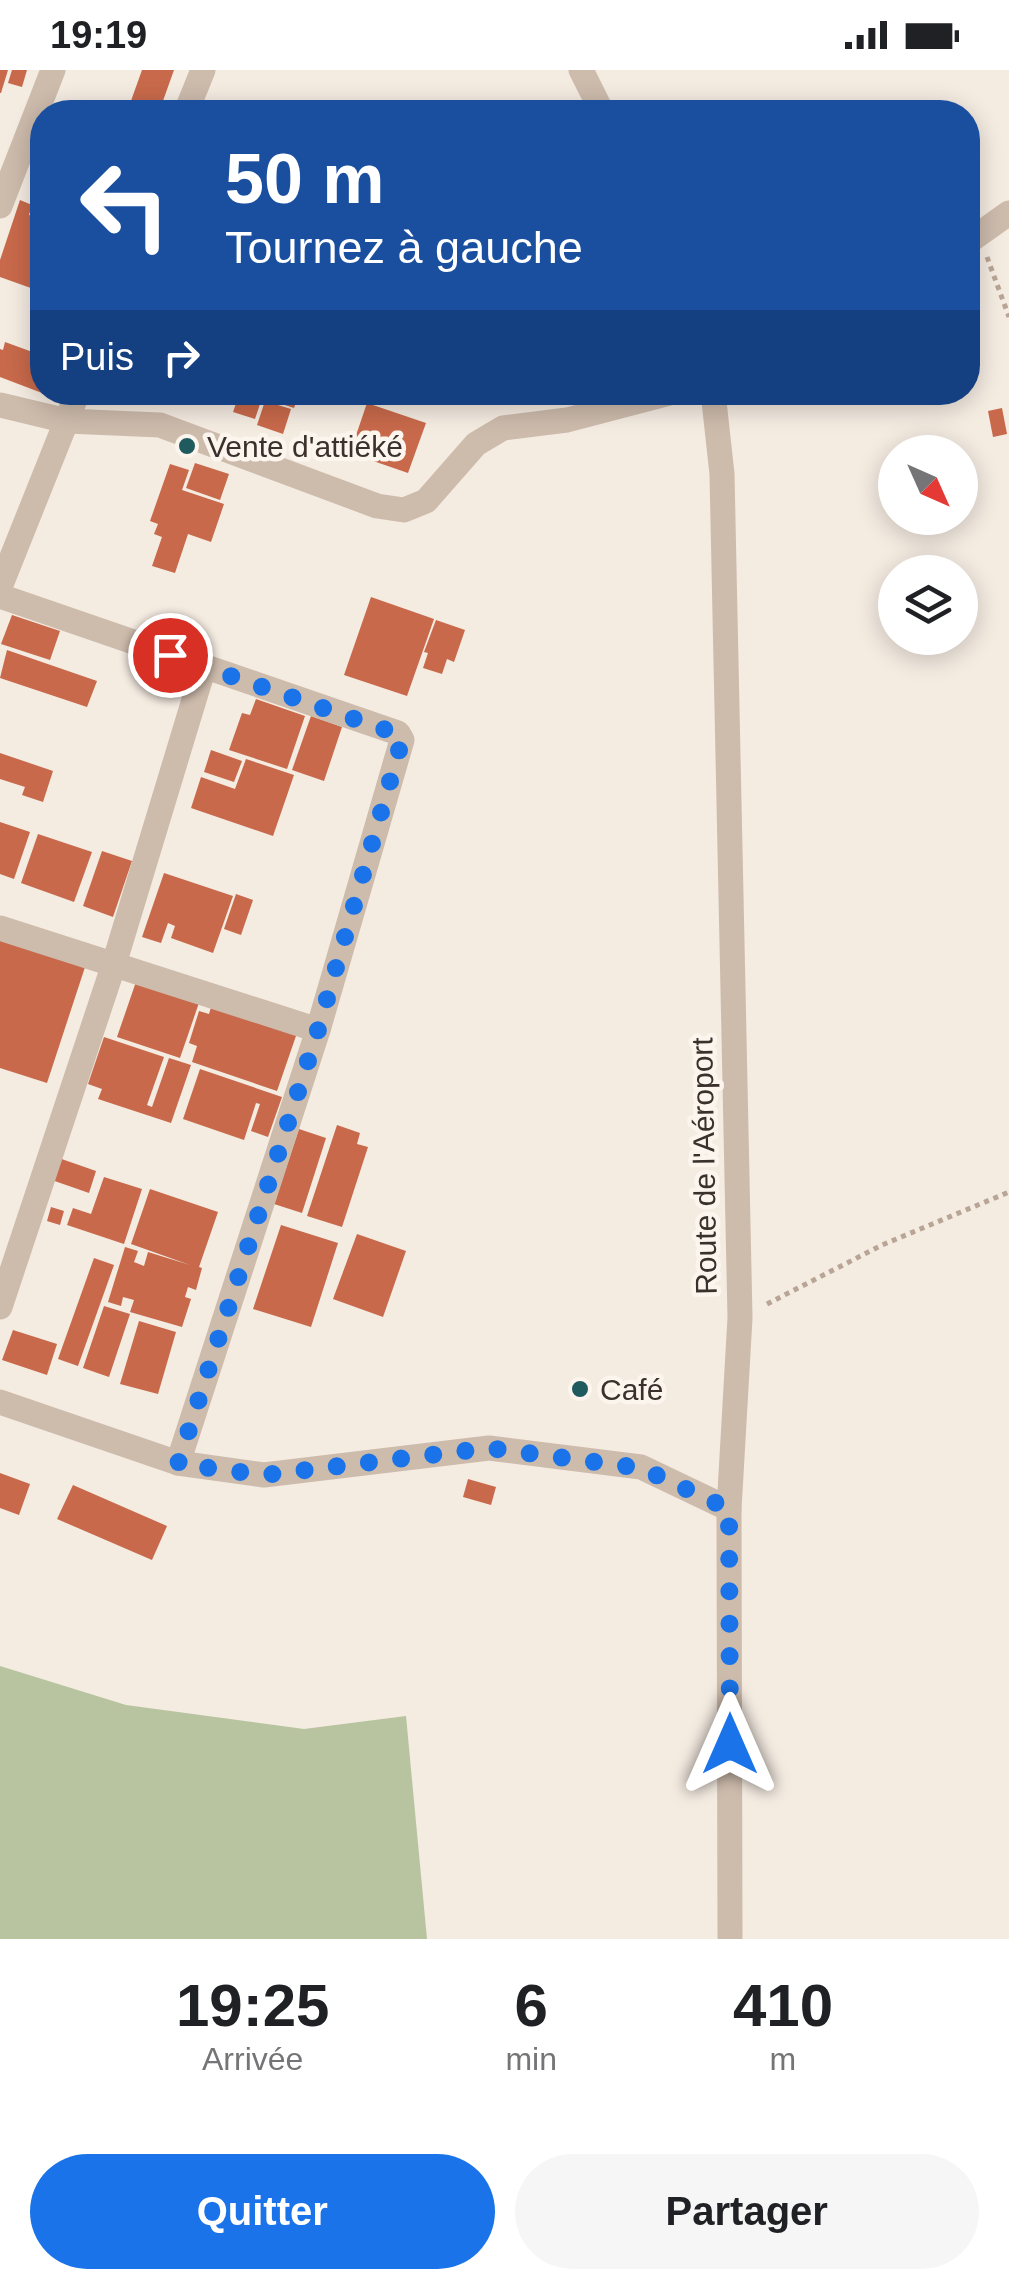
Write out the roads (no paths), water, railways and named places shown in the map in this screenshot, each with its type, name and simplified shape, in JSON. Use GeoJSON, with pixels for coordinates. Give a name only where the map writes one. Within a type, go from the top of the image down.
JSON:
{"type":"FeatureCollection","features":[{"type":"Feature","properties":{"kind":"street"},"geometry":{"type":"LineString","coordinates":[[41,100],[52,70]]}},
{"type":"Feature","properties":{"kind":"street"},"geometry":{"type":"LineString","coordinates":[[191,100],[203,70]]}},
{"type":"Feature","properties":{"kind":"street"},"geometry":{"type":"LineString","coordinates":[[582,70],[596,100]]}},
{"type":"Feature","properties":{"kind":"street"},"geometry":{"type":"LineString","coordinates":[[0,206],[30,128]]}},
{"type":"Feature","properties":{"kind":"street"},"geometry":{"type":"LineString","coordinates":[[980,235],[1009,213]]}},
{"type":"Feature","properties":{"kind":"street"},"geometry":{"type":"LineString","coordinates":[[0,405],[67,421],[160,424],[377,506],[404,510],[426,501],[476,444],[503,428],[566,420],[624,405]]}},
{"type":"Feature","properties":{"kind":"street"},"geometry":{"type":"LineString","coordinates":[[0,587],[73,405]]}},
{"type":"Feature","properties":{"kind":"street","name":"Route de l'Aéroport"},"geometry":{"type":"LineString","coordinates":[[714,405],[722,474],[740,1318],[729,1509],[730,1939]]}},
{"type":"Feature","properties":{"kind":"street"},"geometry":{"type":"LineString","coordinates":[[0,596],[398,734],[402,740],[318,1030],[178,1464]]}},
{"type":"Feature","properties":{"kind":"street"},"geometry":{"type":"LineString","coordinates":[[0,1306],[114,964],[204,667]]}},
{"type":"Feature","properties":{"kind":"street"},"geometry":{"type":"LineString","coordinates":[[0,928],[318,1030]]}},
{"type":"Feature","properties":{"kind":"street"},"geometry":{"type":"LineString","coordinates":[[0,1402],[178,1464],[264,1475],[489,1448],[641,1468],[729,1509]]}},
{"type":"Feature","properties":{"kind":"place","name":"Vente d'attiéké"},"geometry":{"type":"Point","coordinates":[187,446]}},
{"type":"Feature","properties":{"kind":"place","name":"Café"},"geometry":{"type":"Point","coordinates":[580,1389]}}]}
